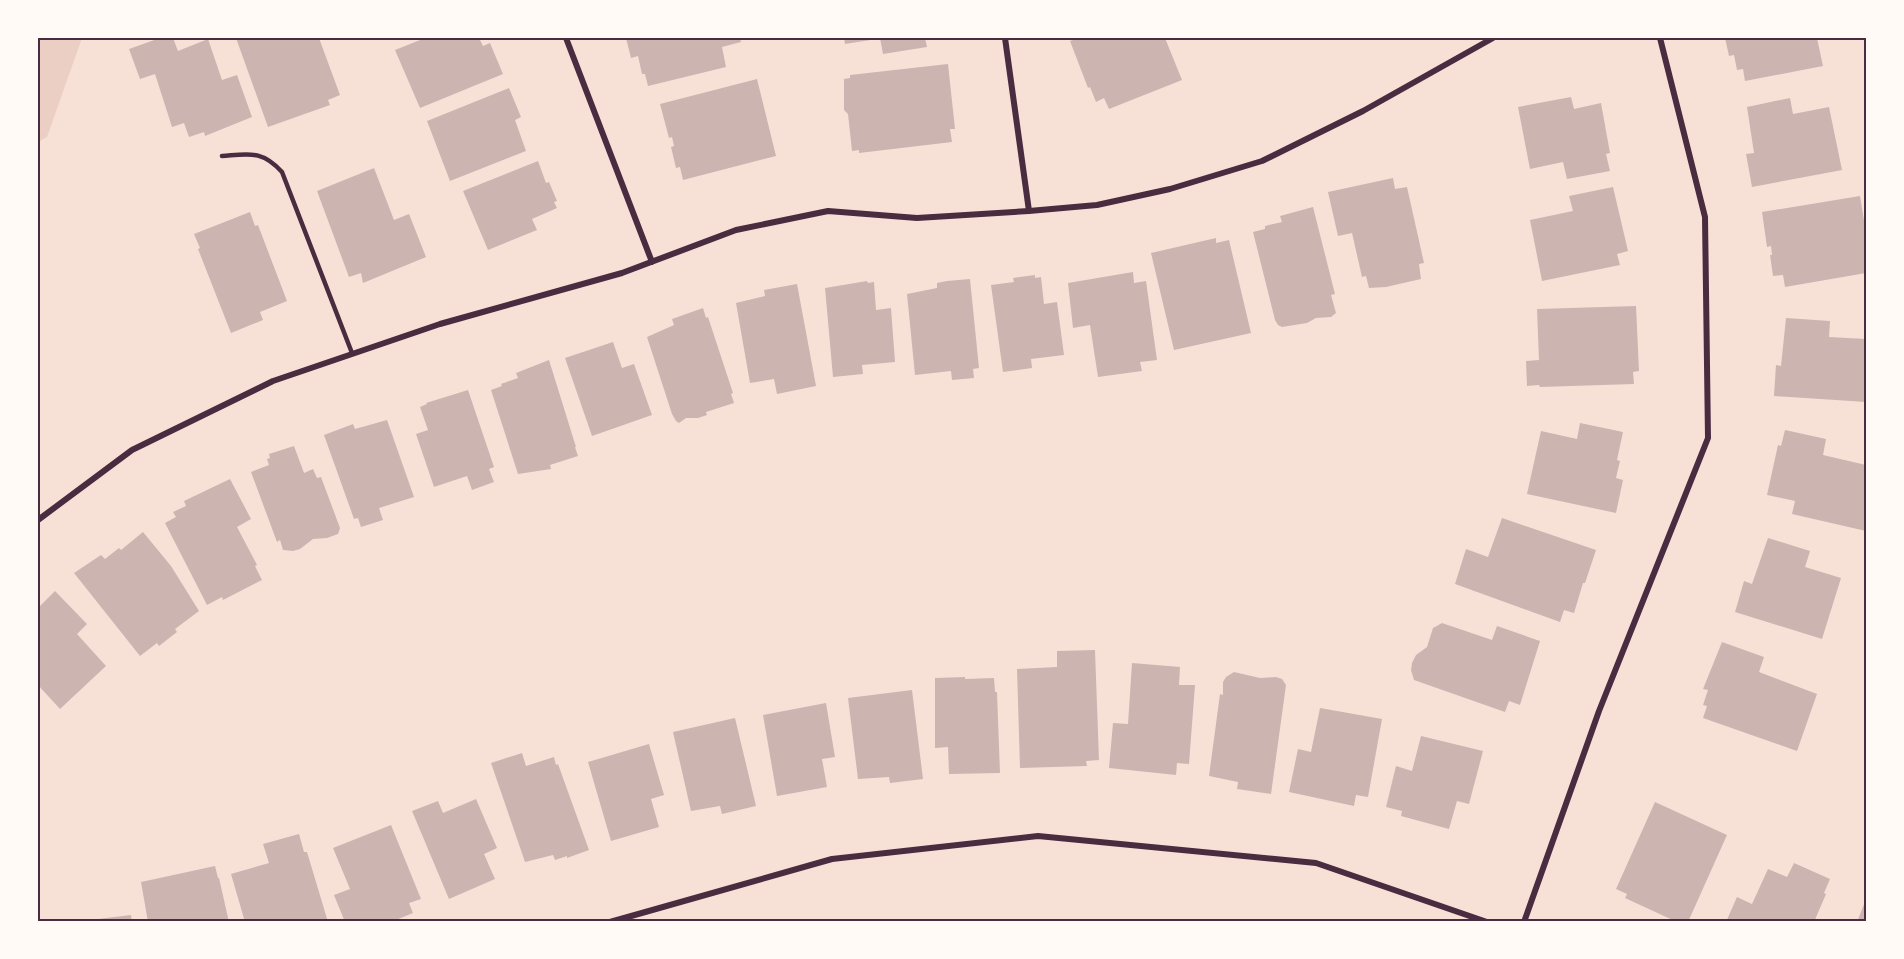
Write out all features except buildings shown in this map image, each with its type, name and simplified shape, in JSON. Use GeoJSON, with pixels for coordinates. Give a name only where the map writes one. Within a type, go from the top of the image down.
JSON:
{"type":"FeatureCollection","features":[{"type":"Feature","properties":{"kind":"street"},"geometry":{"type":"LineString","coordinates":[[566,38],[652,262]]}},
{"type":"Feature","properties":{"kind":"street"},"geometry":{"type":"LineString","coordinates":[[1005,38],[1029,211]]}},
{"type":"Feature","properties":{"kind":"street"},"geometry":{"type":"LineString","coordinates":[[38,520],[132,450],[273,381],[352,353],[440,324],[622,273],[736,230],[828,211],[917,218],[1029,211],[1097,206],[1170,189],[1262,161],[1364,111],[1493,38]]}},
{"type":"Feature","properties":{"kind":"street"},"geometry":{"type":"LineString","coordinates":[[1524,921],[1599,711],[1708,438],[1705,218],[1660,38]]}},
{"type":"Feature","properties":{"kind":"street"},"geometry":{"type":"LineString","coordinates":[[610,921],[832,859],[1038,836],[1316,863],[1487,921]]}},
{"type":"Feature","properties":{"kind":"lane"},"geometry":{"type":"LineString","coordinates":[[222,156],[251,154],[270,159],[282,172],[352,353]]}},
{"type":"Feature","properties":{"kind":"shaded area"},"geometry":{"type":"Polygon","coordinates":[[[38,38],[82,38],[47,137],[38,142],[38,38]]]}}]}
